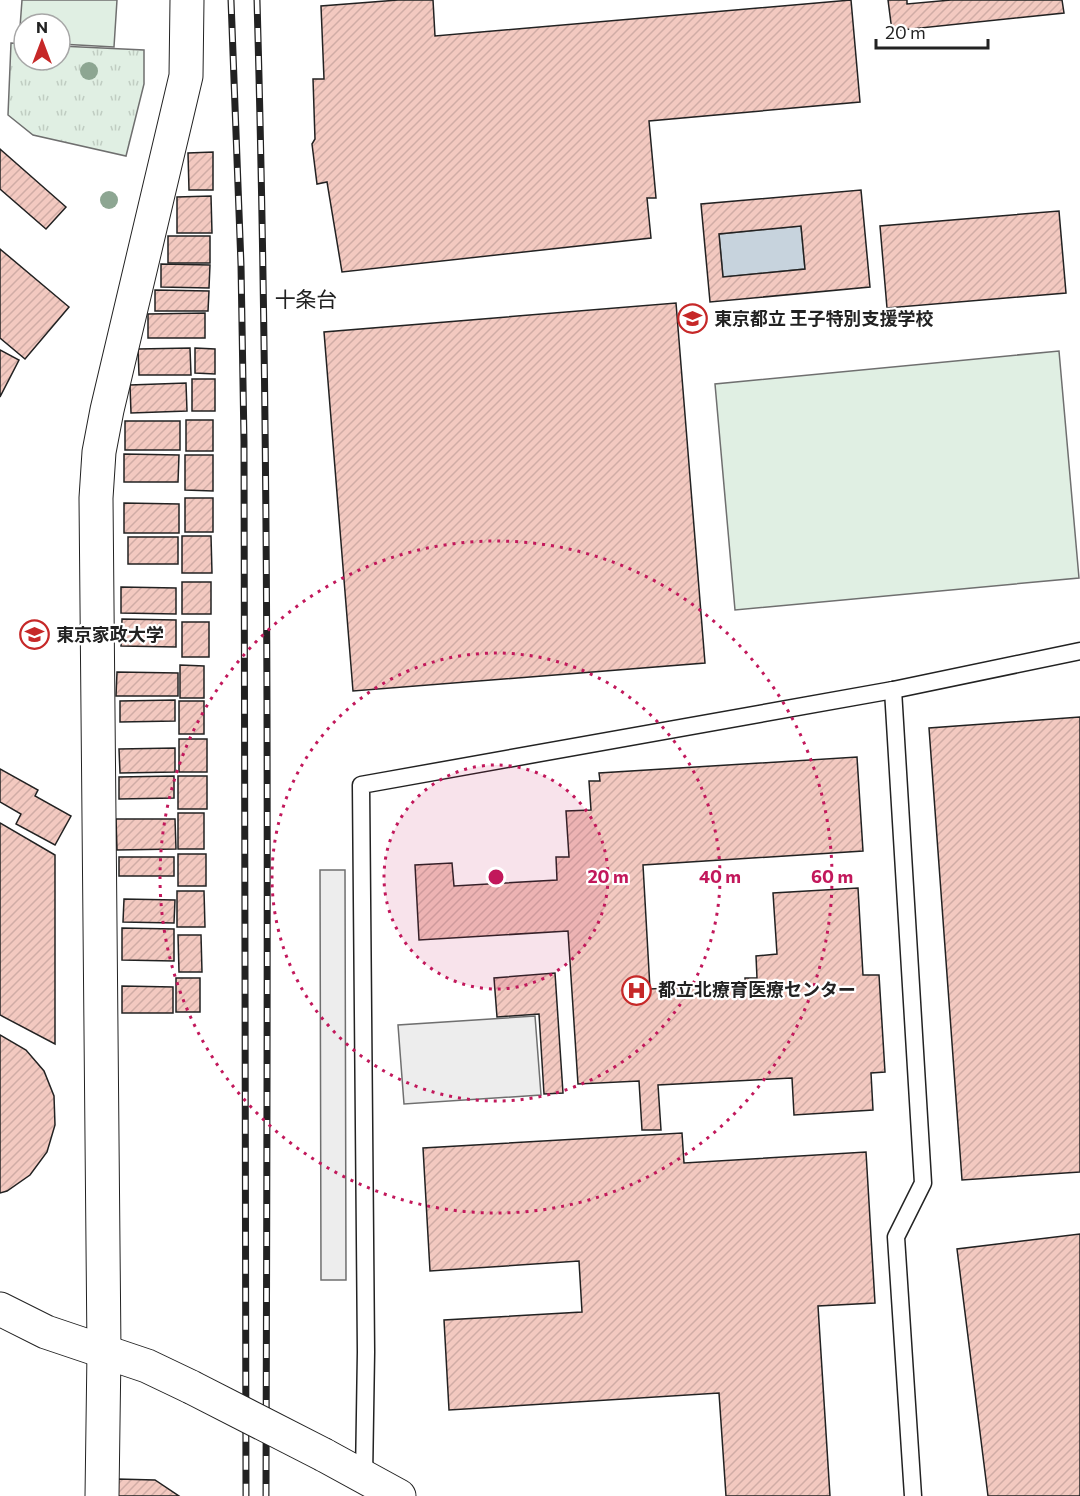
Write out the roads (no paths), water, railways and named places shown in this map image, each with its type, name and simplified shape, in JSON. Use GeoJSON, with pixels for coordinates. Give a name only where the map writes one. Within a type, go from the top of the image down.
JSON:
{"type":"FeatureCollection","features":[{"type":"Feature","properties":{"kind":"street"},"geometry":{"type":"LineString","coordinates":[[102,1496],[104,1351],[96,498],[99,452],[107,410],[186,76],[187,0]]}},
{"type":"Feature","properties":{"kind":"street"},"geometry":{"type":"LineString","coordinates":[[0,1310],[46,1332],[147,1366],[324,1455],[399,1496]]}},
{"type":"Feature","properties":{"kind":"lane"},"geometry":{"type":"LineString","coordinates":[[364,1477],[366,1352],[361,785],[893,690],[1080,651]]}},
{"type":"Feature","properties":{"kind":"lane"},"geometry":{"type":"LineString","coordinates":[[893,690],[923,1183],[896,1237],[913,1496]]}},
{"type":"Feature","properties":{"kind":"railway"},"geometry":{"type":"LineString","coordinates":[[231,0],[241,265],[244,442],[246,1496]]}},
{"type":"Feature","properties":{"kind":"railway"},"geometry":{"type":"LineString","coordinates":[[257,0],[266,561],[266,1496]]}},
{"type":"Feature","properties":{"kind":"place","name":"東京都立 王子特別支援学校"},"geometry":{"type":"Point","coordinates":[693,319]}},
{"type":"Feature","properties":{"kind":"place","name":"東京家政大学"},"geometry":{"type":"Point","coordinates":[35,635]}},
{"type":"Feature","properties":{"kind":"place","name":"都立北療育医療センター"},"geometry":{"type":"Point","coordinates":[637,990]}},
{"type":"Feature","properties":{"kind":"district","name":"十条台"},"geometry":{"type":"Point","coordinates":[306,300]}}]}
